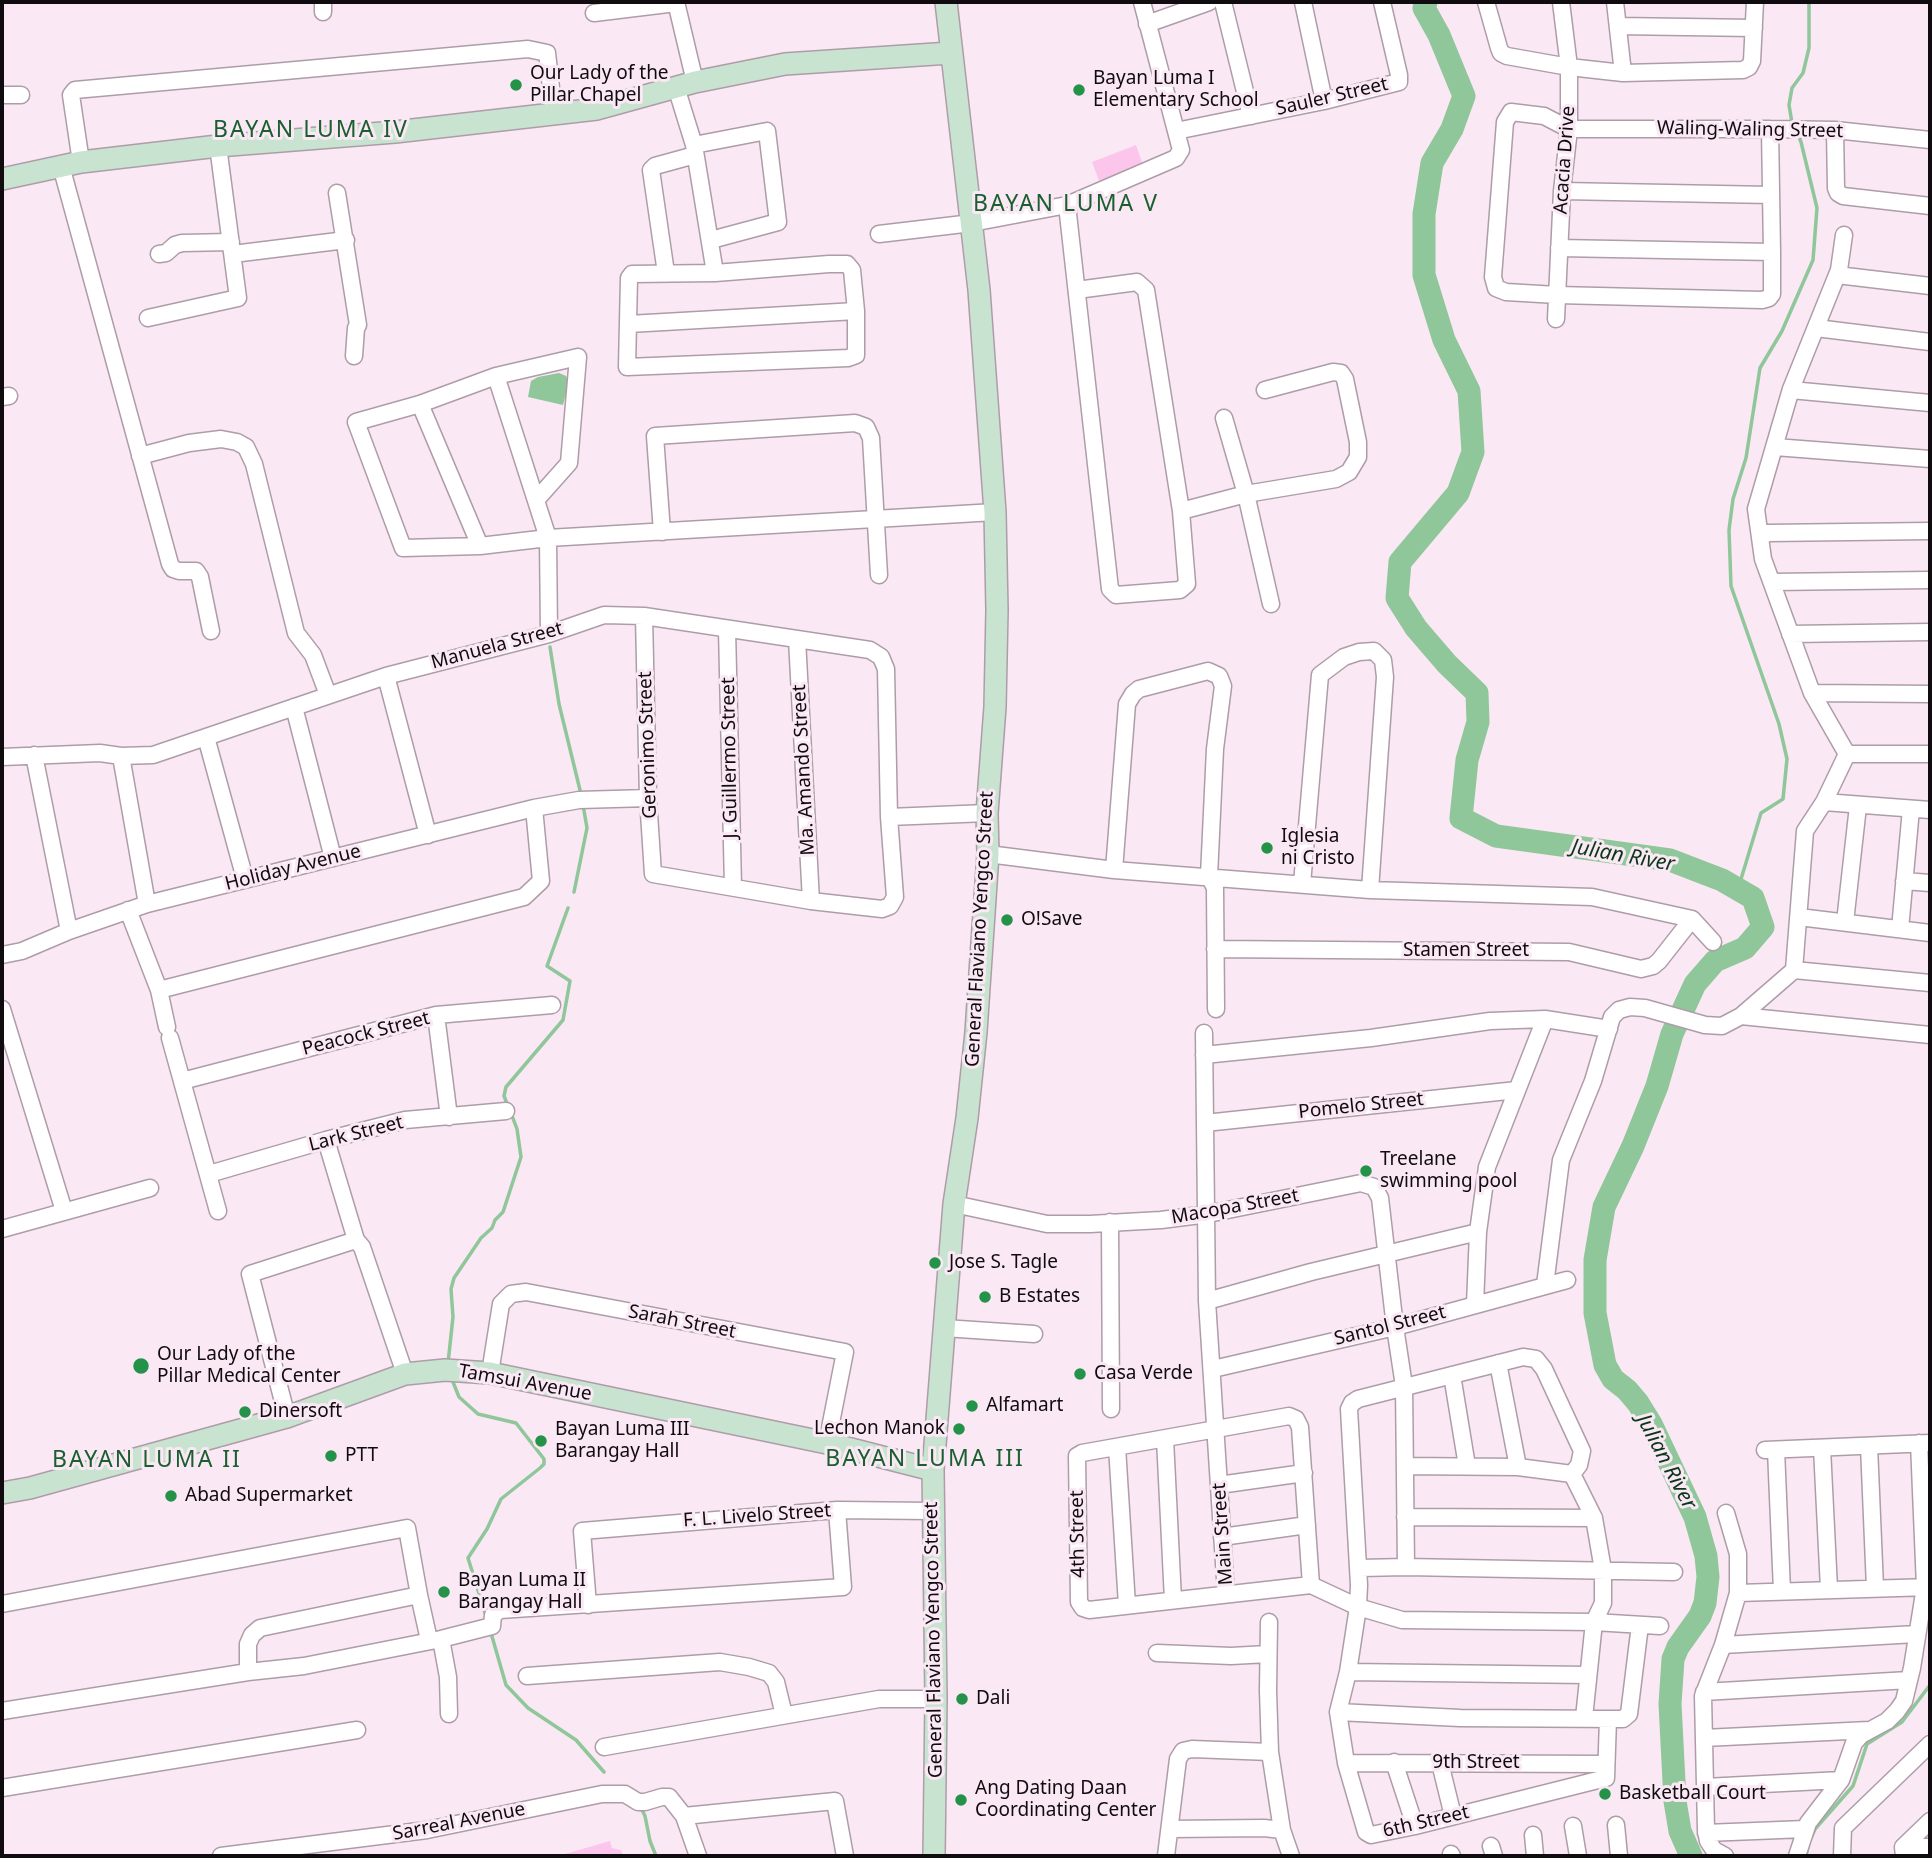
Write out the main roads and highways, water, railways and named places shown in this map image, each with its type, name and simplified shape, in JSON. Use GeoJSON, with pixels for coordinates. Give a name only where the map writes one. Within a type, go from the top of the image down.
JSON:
{"type":"FeatureCollection","features":[{"type":"Feature","properties":{"kind":"waterway","name":"Julian River"},"geometry":{"type":"LineString","coordinates":[[1426,2],[1424,8],[1439,35],[1464,96],[1452,129],[1432,163],[1424,214],[1424,275],[1444,340],[1469,391],[1473,452],[1458,493],[1400,562],[1397,598],[1416,628],[1477,693],[1478,722],[1467,760],[1461,818],[1496,836],[1670,860],[1722,880],[1753,898],[1763,927],[1745,948],[1715,961],[1695,984],[1672,1034],[1657,1086],[1633,1146],[1604,1207],[1595,1260],[1595,1313],[1605,1365],[1613,1379],[1638,1403],[1651,1424],[1695,1517],[1706,1556],[1708,1577],[1705,1603],[1700,1616],[1678,1647],[1673,1659],[1670,1704],[1675,1801],[1680,1831],[1691,1856]]}},
{"type":"Feature","properties":{"kind":"waterway"},"geometry":{"type":"LineString","coordinates":[[1792,123],[1789,105],[1792,88],[1803,73],[1809,48],[1809,2]]}},
{"type":"Feature","properties":{"kind":"waterway"},"geometry":{"type":"LineString","coordinates":[[1738,889],[1761,813],[1783,799],[1787,759],[1779,724],[1731,586],[1729,530],[1733,499],[1746,458],[1760,368],[1782,331],[1813,260],[1817,208],[1797,133]]}},
{"type":"Feature","properties":{"kind":"waterway"},"geometry":{"type":"LineString","coordinates":[[550,647],[559,704],[580,790]]}},
{"type":"Feature","properties":{"kind":"waterway"},"geometry":{"type":"LineString","coordinates":[[574,892],[587,828],[583,805]]}},
{"type":"Feature","properties":{"kind":"waterway"},"geometry":{"type":"LineString","coordinates":[[508,1106],[504,1096],[506,1087],[563,1020],[570,981],[547,966],[568,908]]}},
{"type":"Feature","properties":{"kind":"waterway"},"geometry":{"type":"LineString","coordinates":[[448,1363],[453,1317],[451,1289],[454,1278],[481,1238],[503,1212],[521,1157],[517,1129],[511,1113]]}},
{"type":"Feature","properties":{"kind":"waterway"},"geometry":{"type":"LineString","coordinates":[[451,1377],[459,1397],[478,1414],[516,1423],[544,1459],[540,1468],[501,1499],[487,1529],[468,1558],[486,1616]]}},
{"type":"Feature","properties":{"kind":"waterway"},"geometry":{"type":"LineString","coordinates":[[491,1633],[506,1685],[528,1708],[576,1740],[604,1772]]}},
{"type":"Feature","properties":{"kind":"waterway"},"geometry":{"type":"LineString","coordinates":[[1812,1836],[1815,1829],[1853,1786],[1867,1744],[1902,1722],[1930,1685]]}},
{"type":"Feature","properties":{"kind":"waterway"},"geometry":{"type":"LineString","coordinates":[[640,1806],[656,1856]]}},
{"type":"Feature","properties":{"kind":"waterway"},"geometry":{"type":"LineString","coordinates":[[1806,1856],[1808,1846]]}},
{"type":"Feature","properties":{"kind":"place","name":"Our Lady of the Pillar Chapel"},"geometry":{"type":"Point","coordinates":[516,85]}},
{"type":"Feature","properties":{"kind":"place","name":"Bayan Luma I Elementary School"},"geometry":{"type":"Point","coordinates":[1079,90]}},
{"type":"Feature","properties":{"kind":"place","name":"Iglesia ni Cristo"},"geometry":{"type":"Point","coordinates":[1267,848]}},
{"type":"Feature","properties":{"kind":"place","name":"O!Save"},"geometry":{"type":"Point","coordinates":[1007,920]}},
{"type":"Feature","properties":{"kind":"place","name":"Treelane swimming pool"},"geometry":{"type":"Point","coordinates":[1366,1171]}},
{"type":"Feature","properties":{"kind":"place","name":"Jose S. Tagle"},"geometry":{"type":"Point","coordinates":[935,1263]}},
{"type":"Feature","properties":{"kind":"place","name":"B Estates"},"geometry":{"type":"Point","coordinates":[985,1297]}},
{"type":"Feature","properties":{"kind":"place","name":"Our Lady of the Pillar Medical Center"},"geometry":{"type":"Point","coordinates":[141,1366]}},
{"type":"Feature","properties":{"kind":"place","name":"Casa Verde"},"geometry":{"type":"Point","coordinates":[1080,1374]}},
{"type":"Feature","properties":{"kind":"place","name":"Alfamart"},"geometry":{"type":"Point","coordinates":[972,1406]}},
{"type":"Feature","properties":{"kind":"place","name":"Dinersoft"},"geometry":{"type":"Point","coordinates":[245,1412]}},
{"type":"Feature","properties":{"kind":"place","name":"Lechon Manok"},"geometry":{"type":"Point","coordinates":[959,1429]}},
{"type":"Feature","properties":{"kind":"place","name":"Bayan Luma III Barangay Hall"},"geometry":{"type":"Point","coordinates":[541,1441]}},
{"type":"Feature","properties":{"kind":"place","name":"PTT"},"geometry":{"type":"Point","coordinates":[331,1456]}},
{"type":"Feature","properties":{"kind":"place","name":"Abad Supermarket"},"geometry":{"type":"Point","coordinates":[171,1496]}},
{"type":"Feature","properties":{"kind":"place","name":"Bayan Luma II Barangay Hall"},"geometry":{"type":"Point","coordinates":[444,1592]}},
{"type":"Feature","properties":{"kind":"place","name":"Dali"},"geometry":{"type":"Point","coordinates":[962,1699]}},
{"type":"Feature","properties":{"kind":"place","name":"Basketball Court"},"geometry":{"type":"Point","coordinates":[1605,1794]}},
{"type":"Feature","properties":{"kind":"place","name":"Ang Dating Daan Coordinating Center"},"geometry":{"type":"Point","coordinates":[961,1800]}},
{"type":"Feature","properties":{"kind":"district","name":"BAYAN LUMA IV"},"geometry":{"type":"Point","coordinates":[311,130]}},
{"type":"Feature","properties":{"kind":"district","name":"BAYAN LUMA V"},"geometry":{"type":"Point","coordinates":[1066,204]}},
{"type":"Feature","properties":{"kind":"district","name":"BAYAN LUMA III"},"geometry":{"type":"Point","coordinates":[925,1459]}},
{"type":"Feature","properties":{"kind":"district","name":"BAYAN LUMA II"},"geometry":{"type":"Point","coordinates":[147,1460]}}]}
